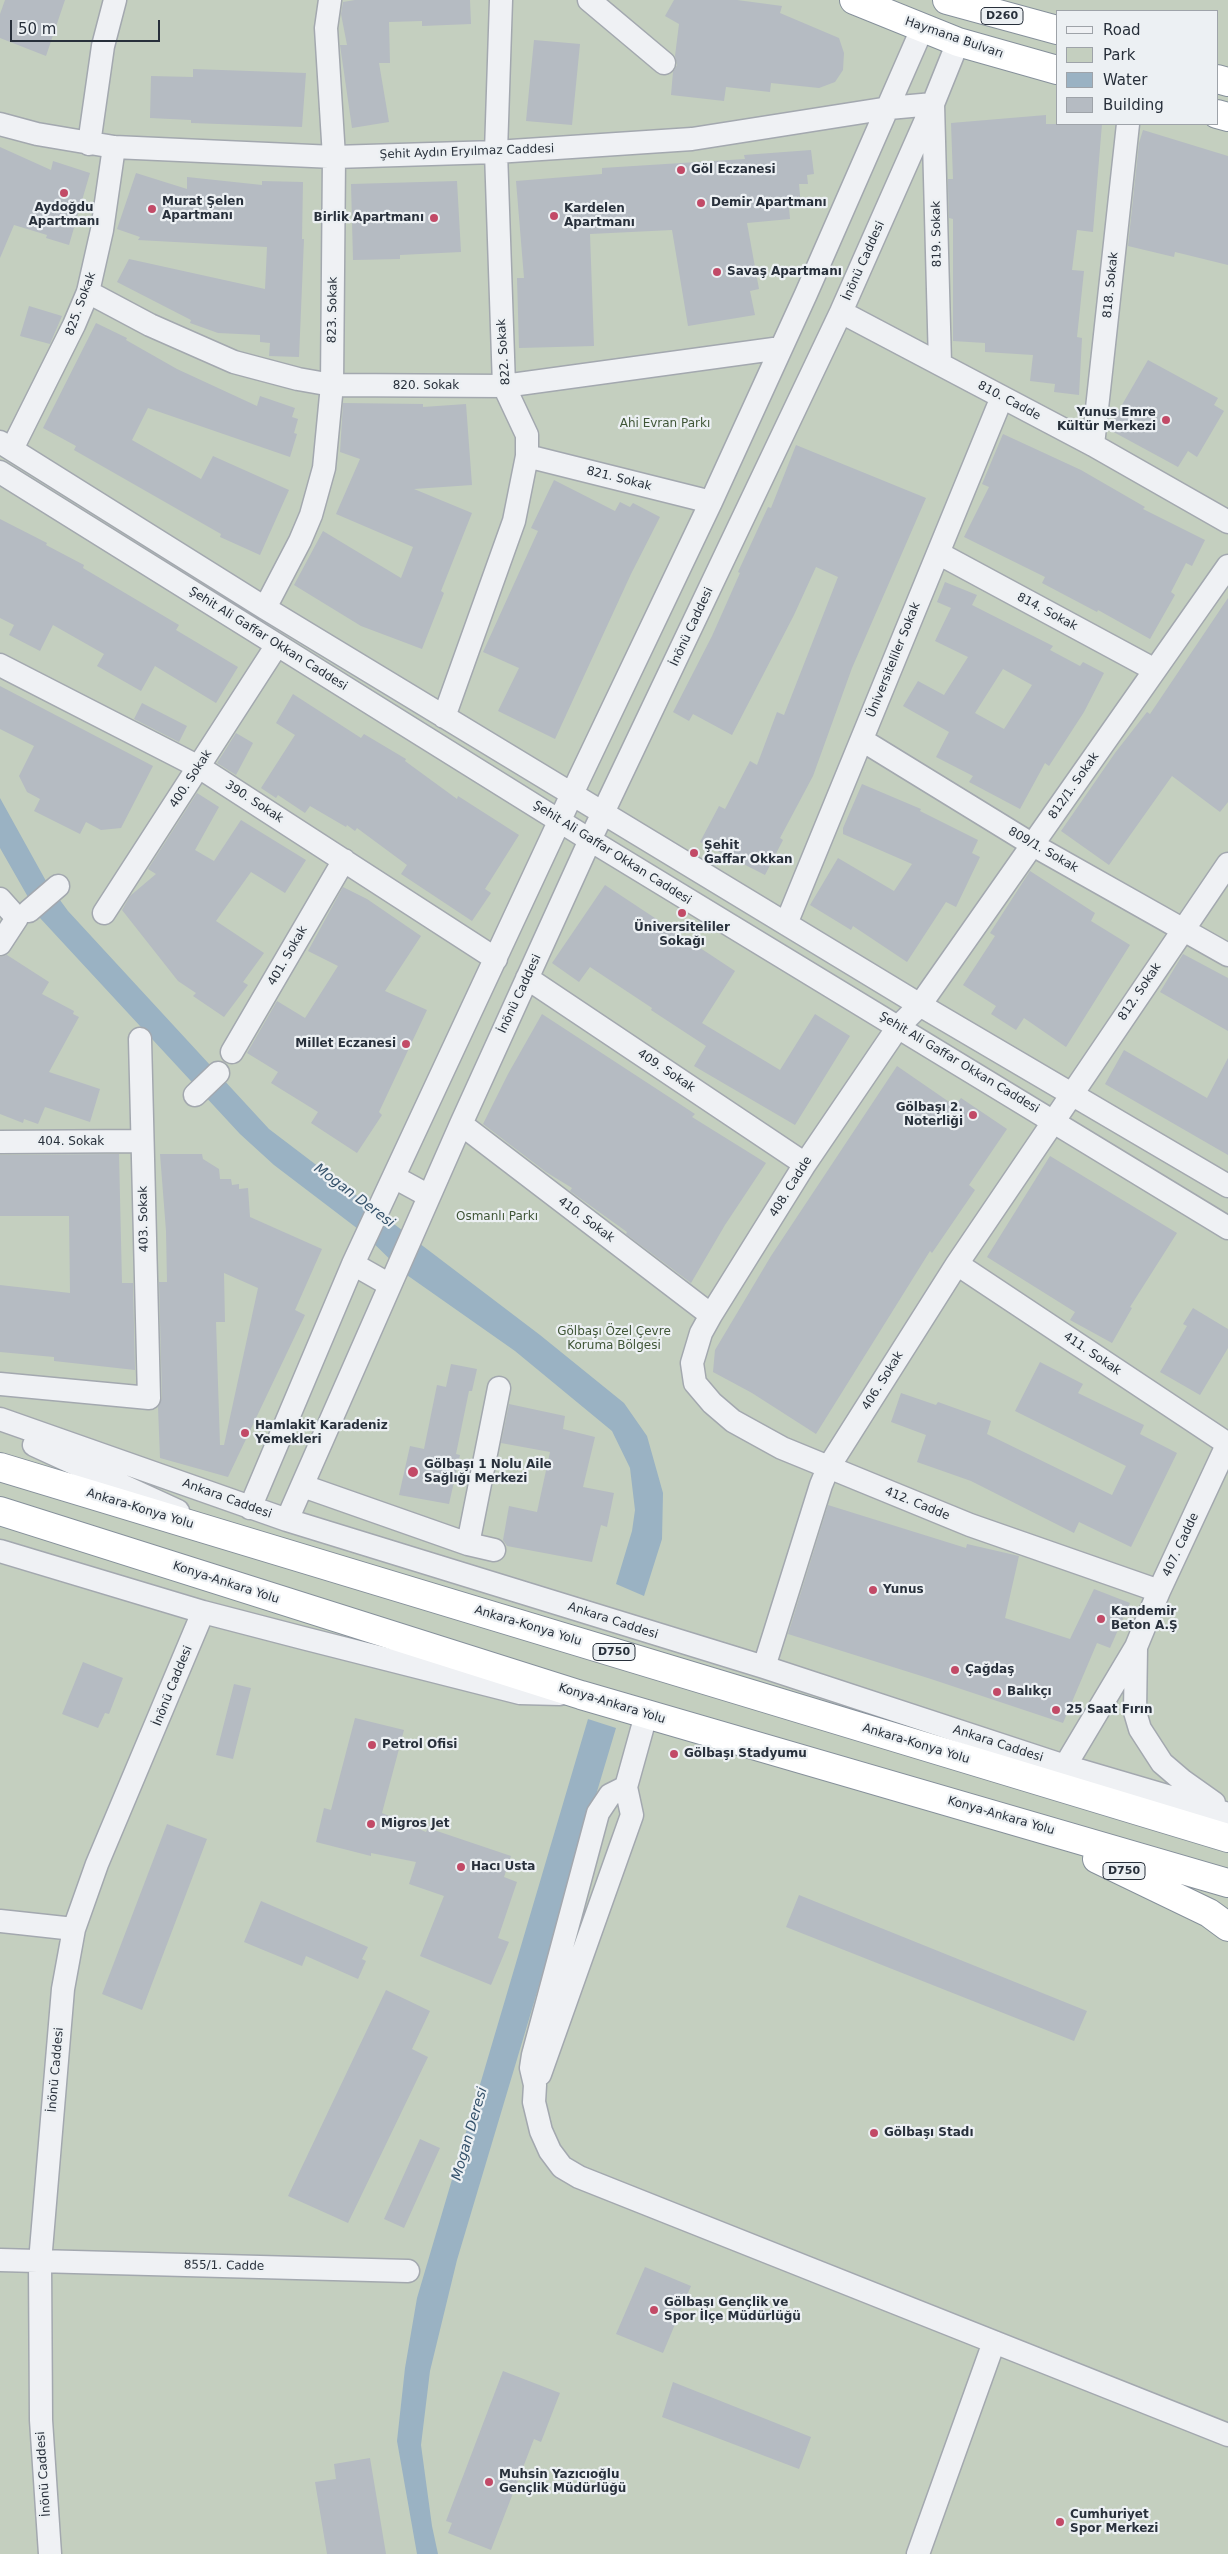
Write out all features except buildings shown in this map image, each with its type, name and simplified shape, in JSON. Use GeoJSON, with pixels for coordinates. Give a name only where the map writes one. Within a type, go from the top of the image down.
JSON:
{"type":"FeatureCollection","features":[{"type":"Feature","properties":{"kind":"highway","name":"Haymana Bulvarı"},"geometry":{"type":"LineString","coordinates":[[854,0],[958,42],[1056,70]]}},
{"type":"Feature","properties":{"kind":"highway","name":"D260"},"geometry":{"type":"LineString","coordinates":[[947,0],[1056,30]]}},
{"type":"Feature","properties":{"kind":"highway","name":"Ankara-Konya Yolu"},"geometry":{"type":"LineString","coordinates":[[0,1467],[1228,1838]]}},
{"type":"Feature","properties":{"kind":"highway","name":"Konya-Ankara Yolu"},"geometry":{"type":"LineString","coordinates":[[0,1511],[646,1715],[1228,1883]]}},
{"type":"Feature","properties":{"kind":"highway","name":"D750"},"geometry":{"type":"LineString","coordinates":[[1017,1821],[1163,1890],[1209,1914],[1228,1927]]}},
{"type":"Feature","properties":{"kind":"street"},"geometry":{"type":"LineString","coordinates":[[89,144],[103,46],[114,0]]}},
{"type":"Feature","properties":{"kind":"street","name":"823. Sokak"},"geometry":{"type":"LineString","coordinates":[[265,608],[300,541],[316,500],[324,468],[332,385],[334,157],[326,28],[330,0]]}},
{"type":"Feature","properties":{"kind":"street","name":"822. Sokak"},"geometry":{"type":"LineString","coordinates":[[444,716],[514,521],[522,491],[527,456],[527,435],[504,386],[496,152],[501,0]]}},
{"type":"Feature","properties":{"kind":"street"},"geometry":{"type":"LineString","coordinates":[[589,0],[664,63]]}},
{"type":"Feature","properties":{"kind":"street"},"geometry":{"type":"LineString","coordinates":[[250,1508],[391,1182],[572,793],[711,502],[889,108],[922,29]]}},
{"type":"Feature","properties":{"kind":"street","name":"İnönü Caddesi"},"geometry":{"type":"LineString","coordinates":[[287,1520],[527,978],[590,840],[841,312],[933,104],[958,42]]}},
{"type":"Feature","properties":{"kind":"street","name":"Şehit Aydın Eryılmaz Caddesi"},"geometry":{"type":"LineString","coordinates":[[0,124],[89,144],[114,147],[334,157],[496,152],[692,139],[889,108],[933,104]]}},
{"type":"Feature","properties":{"kind":"street","name":"819. Sokak"},"geometry":{"type":"LineString","coordinates":[[933,104],[940,364]]}},
{"type":"Feature","properties":{"kind":"street","name":"818. Sokak"},"geometry":{"type":"LineString","coordinates":[[1093,445],[1128,125]]}},
{"type":"Feature","properties":{"kind":"street","name":"825. Sokak"},"geometry":{"type":"LineString","coordinates":[[6,446],[74,325],[88,292],[102,230],[114,147]]}},
{"type":"Feature","properties":{"kind":"street","name":"820. Sokak"},"geometry":{"type":"LineString","coordinates":[[88,292],[150,325],[234,362],[298,379],[332,385],[504,386],[781,348]]}},
{"type":"Feature","properties":{"kind":"street","name":"810. Cadde"},"geometry":{"type":"LineString","coordinates":[[841,312],[1093,445],[1228,522]]}},
{"type":"Feature","properties":{"kind":"street","name":"Üniversiteliler Sokak"},"geometry":{"type":"LineString","coordinates":[[786,924],[1002,397]]}},
{"type":"Feature","properties":{"kind":"street","name":"Şehit Ali Gaffar Okkan Caddesi"},"geometry":{"type":"LineString","coordinates":[[6,446],[265,608],[604,812],[920,1006],[1228,1186]]}},
{"type":"Feature","properties":{"kind":"street","name":"821. Sokak"},"geometry":{"type":"LineString","coordinates":[[527,456],[711,502]]}},
{"type":"Feature","properties":{"kind":"street","name":"Şehit Ali Gaffar Okkan Caddesi"},"geometry":{"type":"LineString","coordinates":[[0,472],[559,821],[1054,1120],[1228,1228]]}},
{"type":"Feature","properties":{"kind":"street","name":"814. Sokak"},"geometry":{"type":"LineString","coordinates":[[938,553],[1155,670]]}},
{"type":"Feature","properties":{"kind":"street","name":"812/1. Sokak"},"geometry":{"type":"LineString","coordinates":[[920,1006],[1228,566]]}},
{"type":"Feature","properties":{"kind":"street","name":"400. Sokak"},"geometry":{"type":"LineString","coordinates":[[104,913],[277,645]]}},
{"type":"Feature","properties":{"kind":"street","name":"390. Sokak"},"geometry":{"type":"LineString","coordinates":[[0,665],[199,767],[496,959]]}},
{"type":"Feature","properties":{"kind":"street","name":"809/1. Sokak"},"geometry":{"type":"LineString","coordinates":[[862,740],[1033,844],[1228,955]]}},
{"type":"Feature","properties":{"kind":"street","name":"401. Sokak"},"geometry":{"type":"LineString","coordinates":[[232,1052],[344,860]]}},
{"type":"Feature","properties":{"kind":"street","name":"812. Sokak"},"geometry":{"type":"LineString","coordinates":[[1054,1120],[1182,929],[1228,864]]}},
{"type":"Feature","properties":{"kind":"street"},"geometry":{"type":"LineString","coordinates":[[30,911],[58,886]]}},
{"type":"Feature","properties":{"kind":"street"},"geometry":{"type":"LineString","coordinates":[[0,899],[17,918],[0,944]]}},
{"type":"Feature","properties":{"kind":"street","name":"409. Sokak"},"geometry":{"type":"LineString","coordinates":[[527,978],[805,1164]]}},
{"type":"Feature","properties":{"kind":"street","name":"408. Cadde"},"geometry":{"type":"LineString","coordinates":[[695,1383],[692,1363],[701,1333],[711,1315],[805,1164],[898,1027],[920,1006]]}},
{"type":"Feature","properties":{"kind":"street","name":"403. Sokak"},"geometry":{"type":"LineString","coordinates":[[0,1384],[149,1398],[140,1039]]}},
{"type":"Feature","properties":{"kind":"street"},"geometry":{"type":"LineString","coordinates":[[195,1095],[218,1073]]}},
{"type":"Feature","properties":{"kind":"street","name":"406. Sokak"},"geometry":{"type":"LineString","coordinates":[[764,1667],[828,1468],[957,1264],[1054,1120]]}},
{"type":"Feature","properties":{"kind":"street","name":"410. Sokak"},"geometry":{"type":"LineString","coordinates":[[461,1124],[711,1315]]}},
{"type":"Feature","properties":{"kind":"street","name":"404. Sokak"},"geometry":{"type":"LineString","coordinates":[[0,1142],[142,1141]]}},
{"type":"Feature","properties":{"kind":"street"},"geometry":{"type":"LineString","coordinates":[[391,1182],[426,1204]]}},
{"type":"Feature","properties":{"kind":"street"},"geometry":{"type":"LineString","coordinates":[[354,1264],[390,1285]]}},
{"type":"Feature","properties":{"kind":"street","name":"411. Sokak"},"geometry":{"type":"LineString","coordinates":[[957,1264],[1228,1444]]}},
{"type":"Feature","properties":{"kind":"street","name":"412. Cadde"},"geometry":{"type":"LineString","coordinates":[[695,1383],[712,1403],[733,1422],[782,1448],[970,1525],[1159,1591]]}},
{"type":"Feature","properties":{"kind":"street"},"geometry":{"type":"LineString","coordinates":[[468,1544],[499,1388]]}},
{"type":"Feature","properties":{"kind":"street","name":"Ankara Caddesi"},"geometry":{"type":"LineString","coordinates":[[0,1419],[287,1520],[764,1667],[1065,1766],[1228,1813]]}},
{"type":"Feature","properties":{"kind":"street"},"geometry":{"type":"LineString","coordinates":[[0,1429],[240,1539]]}},
{"type":"Feature","properties":{"kind":"street","name":"407. Cadde"},"geometry":{"type":"LineString","coordinates":[[1136,1647],[1159,1591],[1228,1444]]}},
{"type":"Feature","properties":{"kind":"street"},"geometry":{"type":"LineString","coordinates":[[303,1486],[468,1544],[494,1550]]}},
{"type":"Feature","properties":{"kind":"street"},"geometry":{"type":"LineString","coordinates":[[0,1551],[203,1612],[520,1693],[581,1695]]}},
{"type":"Feature","properties":{"kind":"street","name":"İnönü Caddesi"},"geometry":{"type":"LineString","coordinates":[[50,2554],[41,2420],[40,2262],[63,1989],[74,1928],[97,1864],[203,1612]]}},
{"type":"Feature","properties":{"kind":"street"},"geometry":{"type":"LineString","coordinates":[[1065,1766],[1136,1647]]}},
{"type":"Feature","properties":{"kind":"street"},"geometry":{"type":"LineString","coordinates":[[1136,1647],[1135,1712],[1140,1729],[1162,1763],[1183,1781],[1228,1813]]}},
{"type":"Feature","properties":{"kind":"street"},"geometry":{"type":"LineString","coordinates":[[535,2086],[545,2065],[632,1815],[626,1787],[646,1715]]}},
{"type":"Feature","properties":{"kind":"street"},"geometry":{"type":"LineString","coordinates":[[626,1787],[610,1795],[598,1812],[533,2055],[531,2068],[535,2086],[534,2102],[541,2131],[550,2151],[562,2167],[579,2177],[1228,2435]]}},
{"type":"Feature","properties":{"kind":"street"},"geometry":{"type":"LineString","coordinates":[[0,1921],[74,1928]]}},
{"type":"Feature","properties":{"kind":"street","name":"855/1. Cadde"},"geometry":{"type":"LineString","coordinates":[[0,2260],[408,2271]]}},
{"type":"Feature","properties":{"kind":"street"},"geometry":{"type":"LineString","coordinates":[[918,2554],[994,2342]]}},
{"type":"Feature","properties":{"kind":"green space","name":"Gölbaşı Özel Çevre Koruma Bölgesi"},"geometry":{"type":"Polygon","coordinates":[[[0,0],[1228,0],[1228,2554],[0,2554],[0,0]]]}},
{"type":"Feature","properties":{"kind":"water","name":"Mogan Deresi"},"geometry":{"type":"Polygon","coordinates":[[[0,798],[46,881],[68,911],[269,1129],[540,1335],[624,1403],[647,1436],[663,1493],[662,1539],[644,1596],[616,1584],[632,1531],[635,1510],[630,1468],[612,1431],[515,1351],[404,1273],[362,1232],[274,1165],[240,1134],[40,918],[0,848],[0,798]]]}},
{"type":"Feature","properties":{"kind":"water","name":"Mogan Deresi"},"geometry":{"type":"Polygon","coordinates":[[[588,1719],[616,1728],[457,2260],[430,2371],[421,2445],[432,2526],[438,2554],[417,2554],[397,2441],[405,2368],[417,2298],[588,1719]]]}},
{"type":"Feature","properties":{"kind":"place","name":"Göl Eczanesi"},"geometry":{"type":"Point","coordinates":[681,170]}},
{"type":"Feature","properties":{"kind":"place","name":"Aydoğdu Apartmanı"},"geometry":{"type":"Point","coordinates":[64,193]}},
{"type":"Feature","properties":{"kind":"place","name":"Demir Apartmanı"},"geometry":{"type":"Point","coordinates":[701,203]}},
{"type":"Feature","properties":{"kind":"place","name":"Murat Şelen Apartmanı"},"geometry":{"type":"Point","coordinates":[152,209]}},
{"type":"Feature","properties":{"kind":"place","name":"Kardelen Apartmanı"},"geometry":{"type":"Point","coordinates":[554,216]}},
{"type":"Feature","properties":{"kind":"place","name":"Birlik Apartmanı"},"geometry":{"type":"Point","coordinates":[434,218]}},
{"type":"Feature","properties":{"kind":"place","name":"Savaş Apartmanı"},"geometry":{"type":"Point","coordinates":[717,272]}},
{"type":"Feature","properties":{"kind":"place","name":"Yunus Emre Kültür Merkezi"},"geometry":{"type":"Point","coordinates":[1166,420]}},
{"type":"Feature","properties":{"kind":"place","name":"Şehit Gaffar Okkan"},"geometry":{"type":"Point","coordinates":[694,853]}},
{"type":"Feature","properties":{"kind":"place","name":"Üniversiteliler Sokağı"},"geometry":{"type":"Point","coordinates":[682,913]}},
{"type":"Feature","properties":{"kind":"place","name":"Millet Eczanesi"},"geometry":{"type":"Point","coordinates":[406,1044]}},
{"type":"Feature","properties":{"kind":"place","name":"Gölbaşı 2. Noterliği"},"geometry":{"type":"Point","coordinates":[973,1115]}},
{"type":"Feature","properties":{"kind":"place","name":"Hamlakit Karadeniz Yemekleri"},"geometry":{"type":"Point","coordinates":[245,1433]}},
{"type":"Feature","properties":{"kind":"place","name":"Gölbaşı 1 Nolu Aile Sağlığı Merkezi"},"geometry":{"type":"Point","coordinates":[413,1472]}},
{"type":"Feature","properties":{"kind":"place","name":"Yunus"},"geometry":{"type":"Point","coordinates":[873,1590]}},
{"type":"Feature","properties":{"kind":"place","name":"Kandemir Beton A.Ş"},"geometry":{"type":"Point","coordinates":[1101,1619]}},
{"type":"Feature","properties":{"kind":"place","name":"Çağdaş"},"geometry":{"type":"Point","coordinates":[955,1670]}},
{"type":"Feature","properties":{"kind":"place","name":"Balıkçı"},"geometry":{"type":"Point","coordinates":[997,1692]}},
{"type":"Feature","properties":{"kind":"place","name":"25 Saat Fırın"},"geometry":{"type":"Point","coordinates":[1056,1710]}},
{"type":"Feature","properties":{"kind":"place","name":"Petrol Ofisi"},"geometry":{"type":"Point","coordinates":[372,1745]}},
{"type":"Feature","properties":{"kind":"place","name":"Gölbaşı Stadyumu"},"geometry":{"type":"Point","coordinates":[674,1754]}},
{"type":"Feature","properties":{"kind":"place","name":"Migros Jet"},"geometry":{"type":"Point","coordinates":[371,1824]}},
{"type":"Feature","properties":{"kind":"place","name":"Hacı Usta"},"geometry":{"type":"Point","coordinates":[461,1867]}},
{"type":"Feature","properties":{"kind":"place","name":"Gölbaşı Stadı"},"geometry":{"type":"Point","coordinates":[874,2133]}},
{"type":"Feature","properties":{"kind":"place","name":"Gölbaşı Gençlik ve Spor İlçe Müdürlüğü"},"geometry":{"type":"Point","coordinates":[654,2310]}},
{"type":"Feature","properties":{"kind":"place","name":"Muhsin Yazıcıoğlu Gençlik Müdürlüğü"},"geometry":{"type":"Point","coordinates":[489,2482]}},
{"type":"Feature","properties":{"kind":"place","name":"Cumhuriyet Spor Merkezi"},"geometry":{"type":"Point","coordinates":[1060,2522]}},
{"type":"Feature","properties":{"kind":"park label","name":"Ahi Evran Parkı"},"geometry":{"type":"Point","coordinates":[665,424]}},
{"type":"Feature","properties":{"kind":"park label","name":"Osmanlı Parkı"},"geometry":{"type":"Point","coordinates":[497,1217]}}]}
